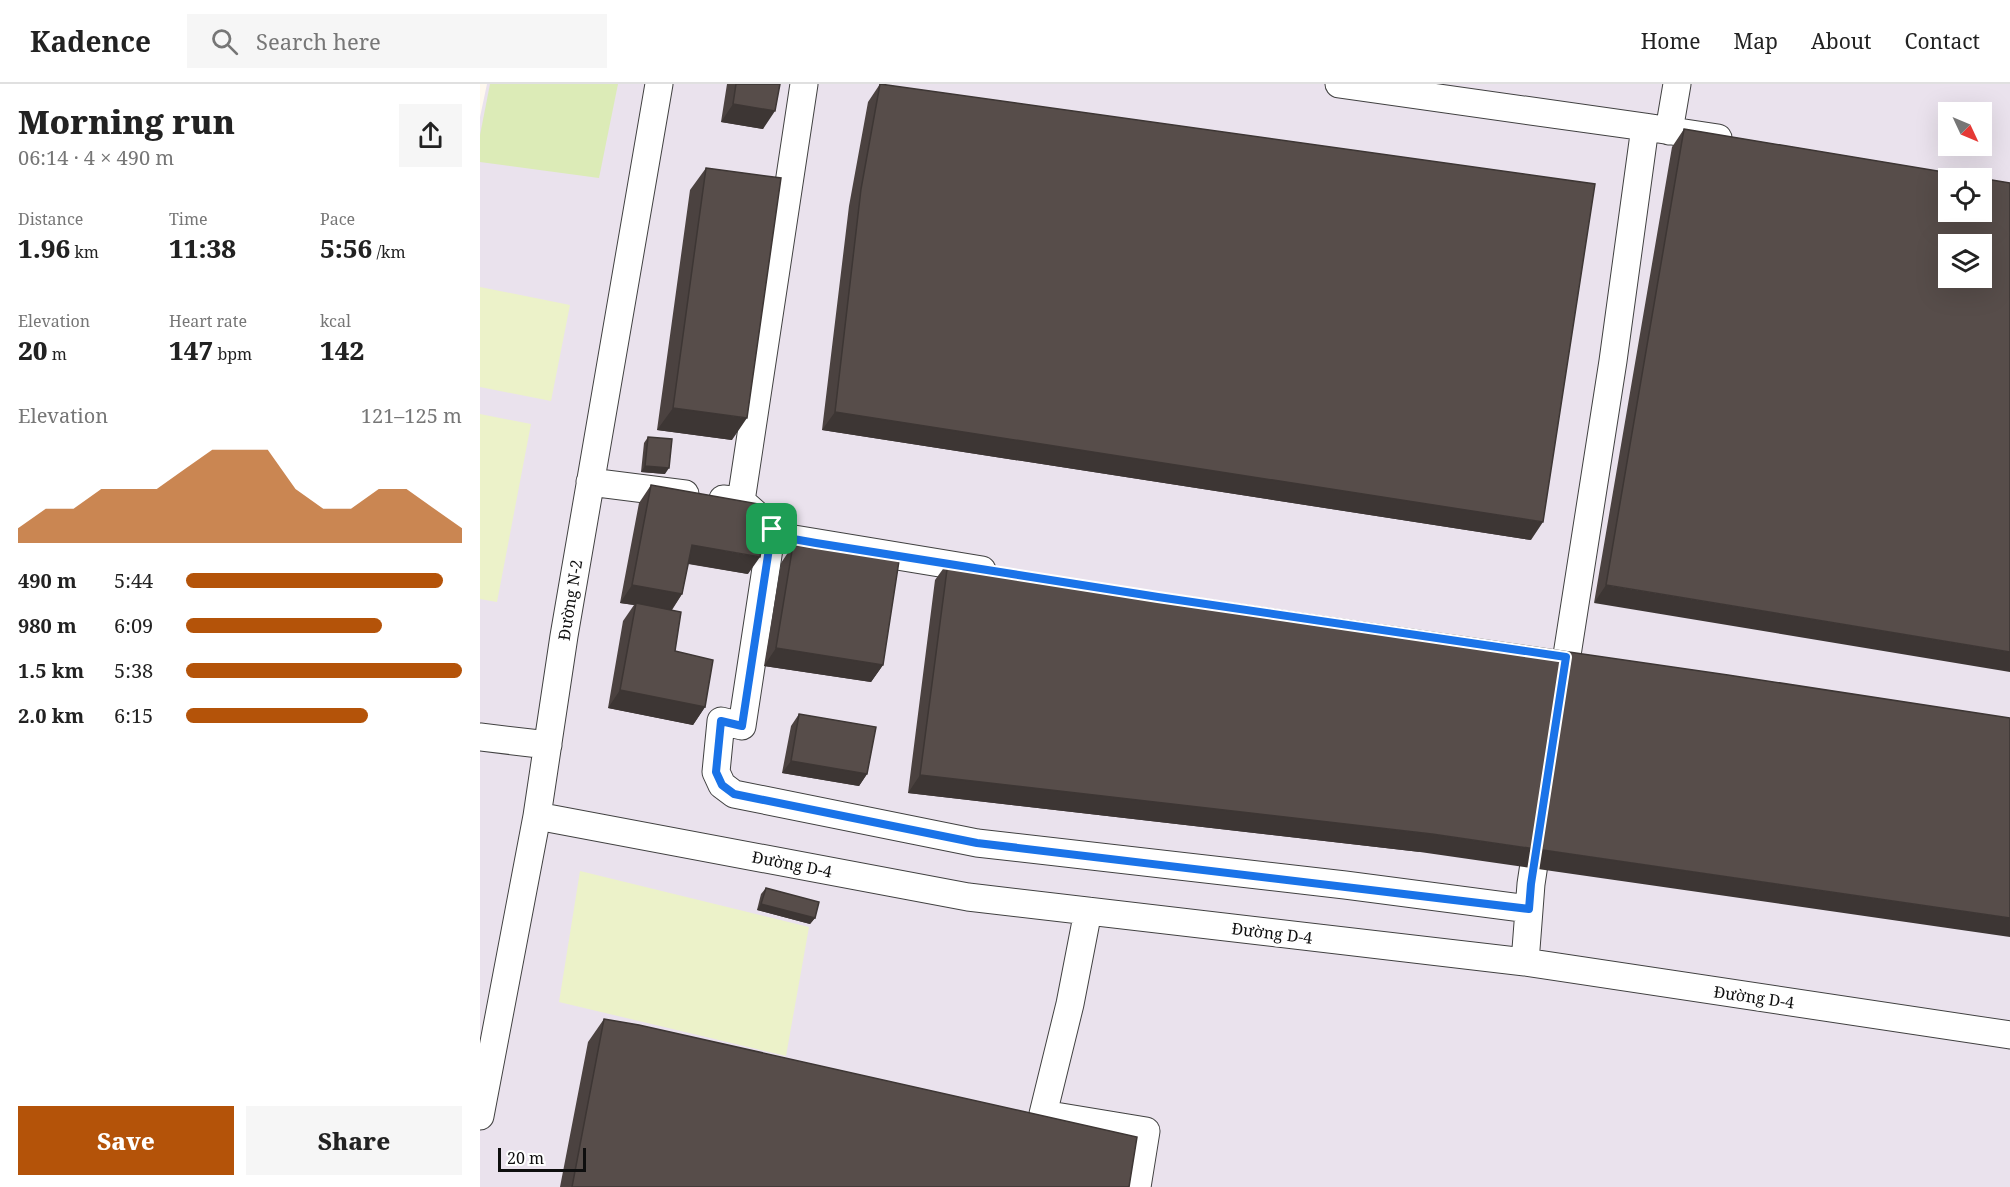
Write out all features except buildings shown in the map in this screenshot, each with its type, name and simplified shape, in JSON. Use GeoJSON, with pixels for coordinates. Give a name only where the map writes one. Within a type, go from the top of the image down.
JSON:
{"type":"FeatureCollection","features":[{"type":"Feature","properties":{"kind":"street","name":"Đường N-2"},"geometry":{"type":"LineString","coordinates":[[480,1116],[537,816],[590,482],[659,84]]}},
{"type":"Feature","properties":{"kind":"street"},"geometry":{"type":"LineString","coordinates":[[741,501],[804,84]]}},
{"type":"Feature","properties":{"kind":"street"},"geometry":{"type":"LineString","coordinates":[[1339,84],[1737,141]]}},
{"type":"Feature","properties":{"kind":"street"},"geometry":{"type":"LineString","coordinates":[[1557,714],[1578,659],[1613,361],[1657,129],[1677,84]]}},
{"type":"Feature","properties":{"kind":"street"},"geometry":{"type":"LineString","coordinates":[[590,482],[741,501],[782,537],[1007,574]]}},
{"type":"Feature","properties":{"kind":"street"},"geometry":{"type":"LineString","coordinates":[[772,529],[742,726],[721,721],[716,772],[722,785],[734,794],[977,843],[1529,909]]}},
{"type":"Feature","properties":{"kind":"street"},"geometry":{"type":"LineString","coordinates":[[1538,653],[1578,659]]}},
{"type":"Feature","properties":{"kind":"street"},"geometry":{"type":"LineString","coordinates":[[480,737],[548,745]]}},
{"type":"Feature","properties":{"kind":"street"},"geometry":{"type":"LineString","coordinates":[[1525,962],[1529,909],[1543,805]]}},
{"type":"Feature","properties":{"kind":"street","name":"Đường D-4"},"geometry":{"type":"LineString","coordinates":[[537,816],[968,897],[1525,962],[2010,1035]]}},
{"type":"Feature","properties":{"kind":"street"},"geometry":{"type":"LineString","coordinates":[[1088,911],[1070,1004],[1043,1114],[1146,1131],[1137,1187]]}},
{"type":"Feature","properties":{"kind":"shaded area"},"geometry":{"type":"Polygon","coordinates":[[[487,84],[2010,84],[2010,1187],[480,1187],[480,117],[487,84]]]}},
{"type":"Feature","properties":{"kind":"green space"},"geometry":{"type":"Polygon","coordinates":[[[490,84],[618,84],[599,178],[480,162],[480,135],[490,84]]]}},
{"type":"Feature","properties":{"kind":"green space"},"geometry":{"type":"Polygon","coordinates":[[[480,287],[570,305],[551,401],[480,387],[480,287]]]}},
{"type":"Feature","properties":{"kind":"green space"},"geometry":{"type":"Polygon","coordinates":[[[480,414],[531,424],[497,602],[480,599],[480,414]]]}},
{"type":"Feature","properties":{"kind":"green space"},"geometry":{"type":"Polygon","coordinates":[[[580,871],[809,927],[786,1056],[559,1002],[580,871]]]}},
{"type":"Feature","properties":{"kind":"route"},"geometry":{"type":"LineString","coordinates":[[772,529],[782,537],[937,563],[1566,657],[1529,909],[1345,885],[977,843],[734,794],[722,785],[716,772],[721,721],[742,726],[772,529]]}}]}
